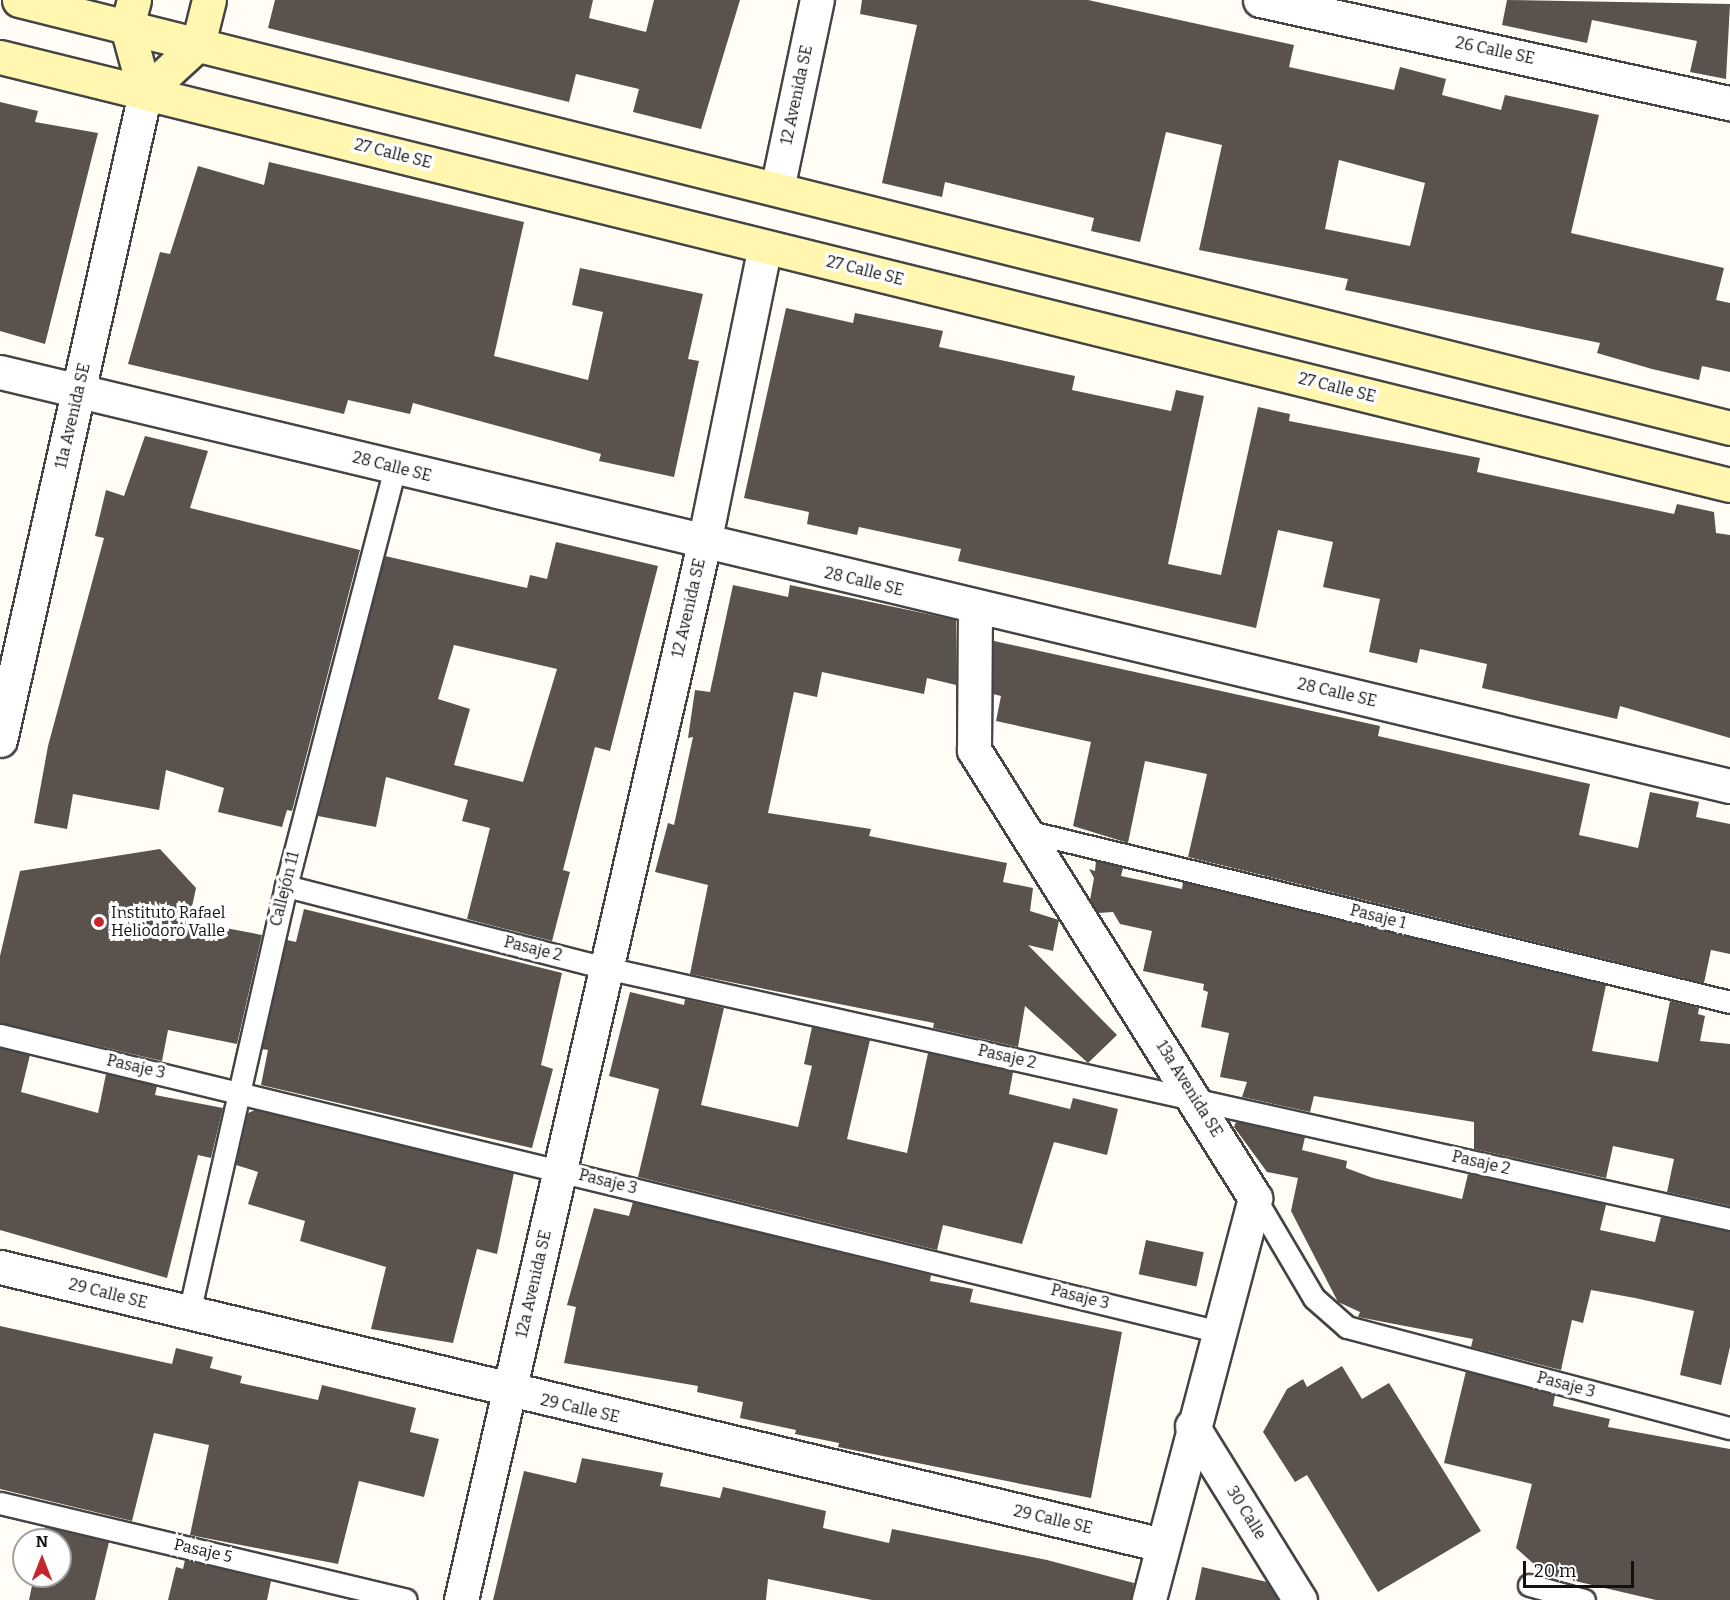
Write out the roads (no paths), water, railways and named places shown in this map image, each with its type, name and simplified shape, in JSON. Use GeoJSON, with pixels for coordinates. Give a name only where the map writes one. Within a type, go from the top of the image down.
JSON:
{"type":"FeatureCollection","features":[{"type":"Feature","properties":{"kind":"main road"},"geometry":{"type":"LineString","coordinates":[[20,0],[131,14],[198,44],[1730,428]]}},
{"type":"Feature","properties":{"kind":"main road"},"geometry":{"type":"LineString","coordinates":[[145,93],[198,44],[209,0]]}},
{"type":"Feature","properties":{"kind":"main road"},"geometry":{"type":"LineString","coordinates":[[131,14],[145,93]]}},
{"type":"Feature","properties":{"kind":"main road","name":"27 Calle SE"},"geometry":{"type":"LineString","coordinates":[[0,57],[1730,485]]}},
{"type":"Feature","properties":{"kind":"street","name":"12 Avenida SE"},"geometry":{"type":"LineString","coordinates":[[777,189],[818,0]]}},
{"type":"Feature","properties":{"kind":"street","name":"26 Calle SE"},"geometry":{"type":"LineString","coordinates":[[1260,0],[1730,103]]}},
{"type":"Feature","properties":{"kind":"street","name":"11a Avenida SE"},"geometry":{"type":"LineString","coordinates":[[0,740],[145,93]]}},
{"type":"Feature","properties":{"kind":"street","name":"12 Avenida SE"},"geometry":{"type":"LineString","coordinates":[[606,968],[704,543],[765,247]]}},
{"type":"Feature","properties":{"kind":"street","name":"28 Calle SE"},"geometry":{"type":"LineString","coordinates":[[0,372],[975,608],[1730,786]]}},
{"type":"Feature","properties":{"kind":"street","name":"13a Avenida SE"},"geometry":{"type":"LineString","coordinates":[[975,608],[974,750],[1198,1100],[1255,1198]]}},
{"type":"Feature","properties":{"kind":"street","name":"12a Avenida SE"},"geometry":{"type":"LineString","coordinates":[[461,1600],[606,968]]}},
{"type":"Feature","properties":{"kind":"street"},"geometry":{"type":"LineString","coordinates":[[1149,1600],[1216,1331],[1255,1198]]}},
{"type":"Feature","properties":{"kind":"street","name":"29 Calle SE"},"geometry":{"type":"LineString","coordinates":[[0,1267],[509,1392],[1162,1545]]}},
{"type":"Feature","properties":{"kind":"street","name":"30 Calle"},"geometry":{"type":"LineString","coordinates":[[1192,1426],[1300,1600]]}},
{"type":"Feature","properties":{"kind":"lane","name":"Callejón 11"},"geometry":{"type":"LineString","coordinates":[[189,1313],[237,1091],[286,886],[394,468]]}},
{"type":"Feature","properties":{"kind":"lane","name":"Pasaje 1"},"geometry":{"type":"LineString","coordinates":[[1026,831],[1730,1002]]}},
{"type":"Feature","properties":{"kind":"lane","name":"Pasaje 2"},"geometry":{"type":"LineString","coordinates":[[286,886],[606,968],[1730,1219]]}},
{"type":"Feature","properties":{"kind":"lane","name":"Pasaje 3"},"geometry":{"type":"LineString","coordinates":[[0,1035],[1216,1331]]}},
{"type":"Feature","properties":{"kind":"lane","name":"Pasaje 3"},"geometry":{"type":"LineString","coordinates":[[1255,1198],[1314,1298],[1347,1327],[1730,1428]]}},
{"type":"Feature","properties":{"kind":"lane","name":"Pasaje 5"},"geometry":{"type":"LineString","coordinates":[[0,1503],[406,1600]]}},
{"type":"Feature","properties":{"kind":"lane"},"geometry":{"type":"LineString","coordinates":[[1529,1585],[1584,1600]]}},
{"type":"Feature","properties":{"kind":"place","name":"Instituto Rafael Heliodoro Valle"},"geometry":{"type":"Point","coordinates":[99,922]}}]}
